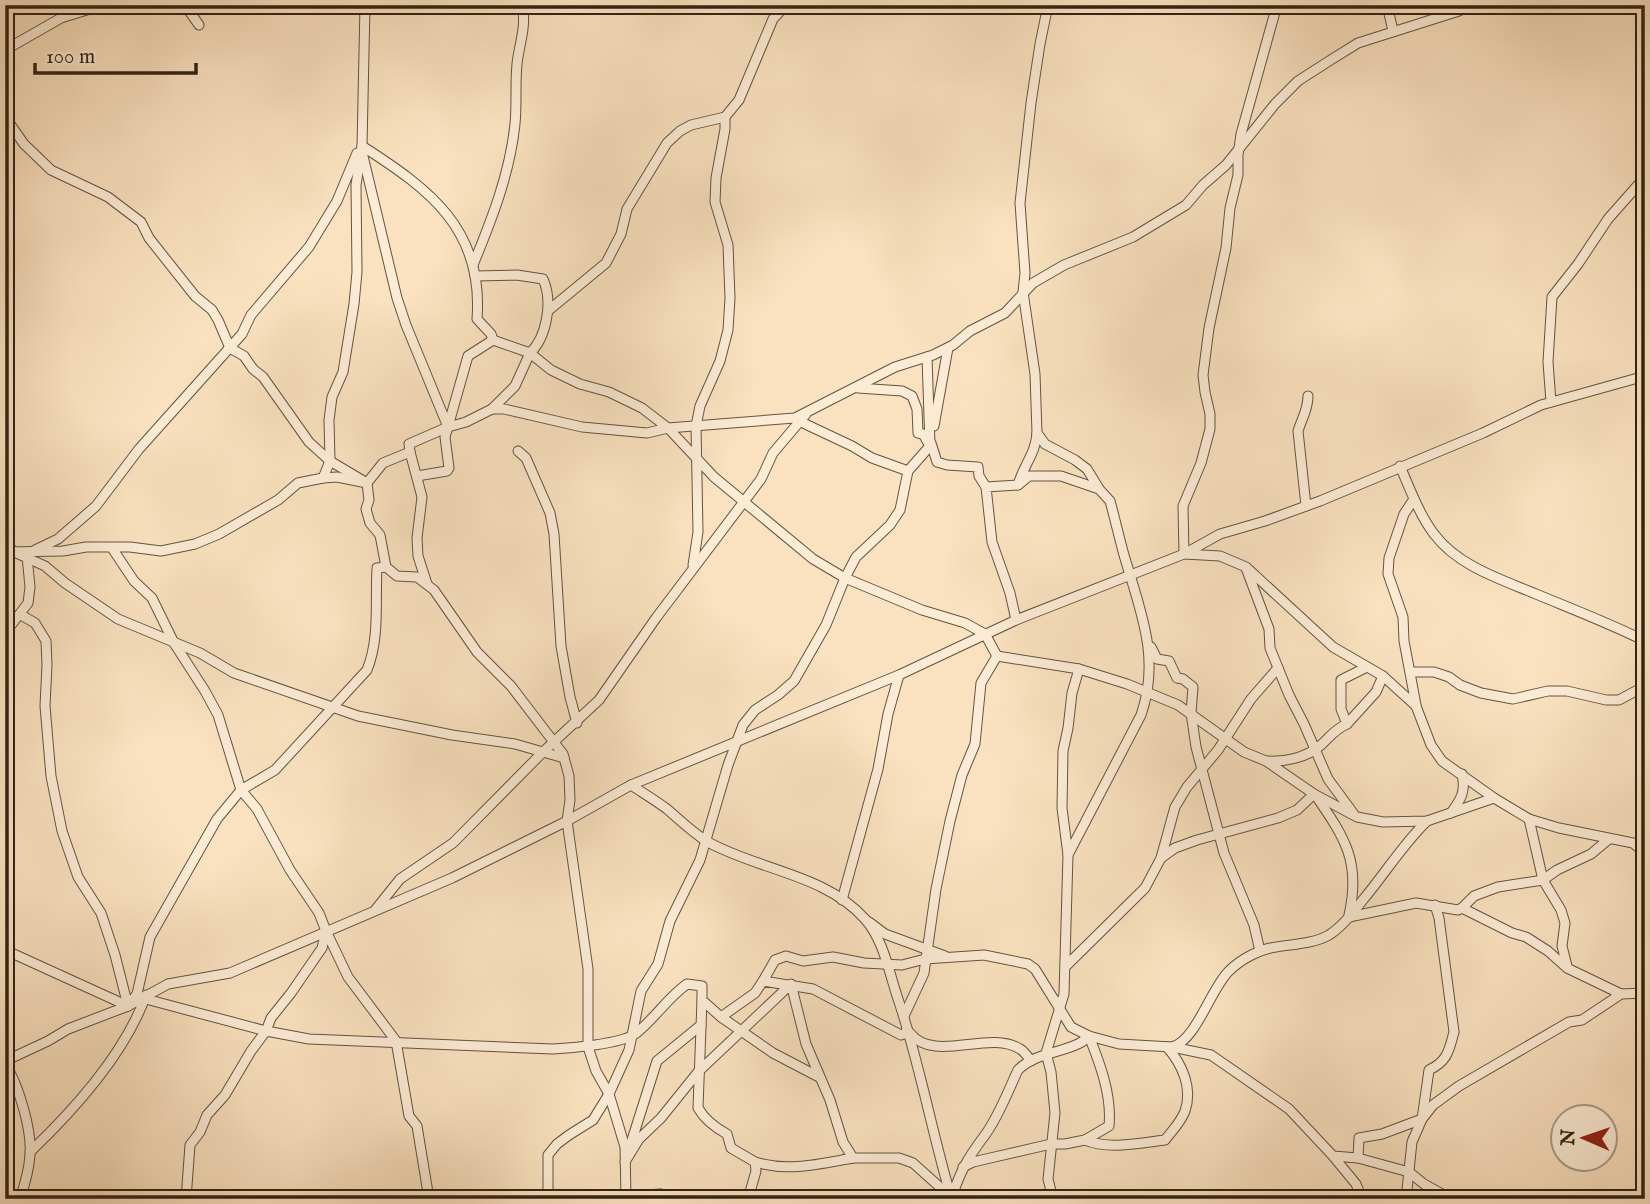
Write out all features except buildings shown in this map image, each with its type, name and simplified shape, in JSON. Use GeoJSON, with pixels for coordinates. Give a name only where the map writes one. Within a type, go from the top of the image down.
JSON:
{"type":"FeatureCollection","features":[{"type":"Feature","properties":{"kind":"street"},"geometry":{"type":"LineString","coordinates":[[5,50],[61,18],[103,5]]}},
{"type":"Feature","properties":{"kind":"street"},"geometry":{"type":"LineString","coordinates":[[185,5],[199,25]]}},
{"type":"Feature","properties":{"kind":"street"},"geometry":{"type":"LineString","coordinates":[[323,478],[330,461],[329,420],[332,397],[343,372],[357,272],[356,185],[362,146],[365,5]]}},
{"type":"Feature","properties":{"kind":"street"},"geometry":{"type":"LineString","coordinates":[[473,265],[506,174],[515,122],[514,87],[518,54],[525,27],[523,5]]}},
{"type":"Feature","properties":{"kind":"street"},"geometry":{"type":"LineString","coordinates":[[692,568],[698,532],[696,426],[700,405],[720,362],[728,330],[728,245],[715,202],[725,117],[739,100],[773,19],[786,5]]}},
{"type":"Feature","properties":{"kind":"street"},"geometry":{"type":"LineString","coordinates":[[1018,485],[1022,469],[1036,449],[1037,433],[1035,374],[1023,292],[1025,273],[1020,203],[1031,103],[1048,5]]}},
{"type":"Feature","properties":{"kind":"street"},"geometry":{"type":"LineString","coordinates":[[1184,554],[1183,506],[1201,463],[1210,429],[1203,375],[1209,328],[1238,175],[1239,147],[1277,5]]}},
{"type":"Feature","properties":{"kind":"street"},"geometry":{"type":"LineString","coordinates":[[1387,5],[1393,31]]}},
{"type":"Feature","properties":{"kind":"street"},"geometry":{"type":"LineString","coordinates":[[492,409],[504,409],[582,427],[647,433],[668,428],[795,418],[895,367],[948,348],[970,331],[1005,313],[1023,292],[1064,265],[1133,237],[1186,205],[1203,185],[1226,165],[1275,104],[1298,81],[1358,43],[1459,11],[1467,5]]}},
{"type":"Feature","properties":{"kind":"street"},"geometry":{"type":"LineString","coordinates":[[5,117],[24,144],[51,170],[108,197],[141,222],[149,238],[195,296],[212,310],[230,348],[244,356],[263,377],[309,442],[330,461],[367,483]]}},
{"type":"Feature","properties":{"kind":"street"},"geometry":{"type":"LineString","coordinates":[[549,310],[606,263],[621,234],[627,209],[667,143],[691,124],[725,117]]}},
{"type":"Feature","properties":{"kind":"street"},"geometry":{"type":"LineString","coordinates":[[362,146],[389,163],[436,200],[450,216],[473,265],[478,295],[477,319],[491,334],[492,340]]}},
{"type":"Feature","properties":{"kind":"street"},"geometry":{"type":"LineString","coordinates":[[25,554],[58,539],[96,506],[139,449],[242,334],[258,306],[309,247],[337,201],[362,146]]}},
{"type":"Feature","properties":{"kind":"street"},"geometry":{"type":"LineString","coordinates":[[362,146],[400,307],[438,407],[449,427]]}},
{"type":"Feature","properties":{"kind":"street"},"geometry":{"type":"LineString","coordinates":[[1551,402],[1548,362],[1552,296],[1578,264],[1608,219],[1645,177]]}},
{"type":"Feature","properties":{"kind":"street"},"geometry":{"type":"LineString","coordinates":[[426,584],[418,556],[417,538],[422,496],[410,444],[492,409],[515,386],[530,353],[540,344],[549,310],[548,289],[544,279],[517,275],[475,276]]}},
{"type":"Feature","properties":{"kind":"street"},"geometry":{"type":"LineString","coordinates":[[417,476],[447,471],[449,468],[446,437],[468,356],[492,340]]}},
{"type":"Feature","properties":{"kind":"street"},"geometry":{"type":"LineString","coordinates":[[492,340],[530,353],[551,370],[642,408],[668,428],[714,477],[813,559],[845,578],[922,610],[965,623],[985,634],[998,656]]}},
{"type":"Feature","properties":{"kind":"street"},"geometry":{"type":"LineString","coordinates":[[548,1199],[548,1155],[569,1135],[593,1121],[609,1094],[634,1035],[635,1013],[641,991],[657,964],[670,921],[700,860],[743,725],[755,710],[794,681],[826,625],[856,558],[890,525],[900,510],[908,471],[930,446],[948,348]]}},
{"type":"Feature","properties":{"kind":"street"},"geometry":{"type":"LineString","coordinates":[[927,357],[930,446]]}},
{"type":"Feature","properties":{"kind":"street"},"geometry":{"type":"LineString","coordinates":[[20,1199],[27,1178],[30,1152],[22,1108],[5,1063],[68,1030],[128,1006],[168,984],[230,973],[452,878],[568,821],[631,785],[899,675],[1016,620],[1184,554],[1220,534],[1306,506],[1551,402],[1645,376]]}},
{"type":"Feature","properties":{"kind":"street"},"geometry":{"type":"LineString","coordinates":[[856,388],[902,391],[912,396],[917,409],[918,433],[923,434],[937,461],[947,465],[978,467],[985,487],[992,542],[1010,593],[1016,620]]}},
{"type":"Feature","properties":{"kind":"street"},"geometry":{"type":"LineString","coordinates":[[1306,506],[1298,431],[1301,420],[1306,415],[1308,396]]}},
{"type":"Feature","properties":{"kind":"street"},"geometry":{"type":"LineString","coordinates":[[375,910],[400,880],[453,843],[599,700],[692,568],[761,480],[773,453],[807,412]]}},
{"type":"Feature","properties":{"kind":"street"},"geometry":{"type":"LineString","coordinates":[[801,422],[872,458],[908,471]]}},
{"type":"Feature","properties":{"kind":"street"},"geometry":{"type":"LineString","coordinates":[[1037,433],[1045,444],[1087,469],[1110,501],[1149,644],[1157,659],[1170,661],[1177,678],[1184,679],[1193,687],[1191,713],[1224,853],[1254,925],[1260,951]]}},
{"type":"Feature","properties":{"kind":"street"},"geometry":{"type":"LineString","coordinates":[[518,451],[526,458],[550,513],[554,534],[561,646],[577,723]]}},
{"type":"Feature","properties":{"kind":"street"},"geometry":{"type":"LineString","coordinates":[[410,452],[383,463],[367,483],[369,500],[366,509],[370,523],[380,535],[386,566],[397,576],[417,578],[434,590],[477,652],[511,686],[564,758],[569,776],[568,821],[588,969],[588,1047],[596,1071],[609,1094],[625,1147],[626,1197],[661,1194],[667,1199]]}},
{"type":"Feature","properties":{"kind":"street"},"geometry":{"type":"LineString","coordinates":[[1400,466],[1414,499],[1434,533],[1466,562],[1645,641]]}},
{"type":"Feature","properties":{"kind":"street"},"geometry":{"type":"LineString","coordinates":[[985,487],[1018,485],[1029,476],[1060,476],[1099,489]]}},
{"type":"Feature","properties":{"kind":"street"},"geometry":{"type":"LineString","coordinates":[[5,552],[25,554],[86,547],[130,547],[161,551],[195,544],[219,534],[278,500],[298,483],[337,477],[367,483]]}},
{"type":"Feature","properties":{"kind":"street"},"geometry":{"type":"LineString","coordinates":[[1414,499],[1404,514],[1389,558],[1388,574],[1403,617],[1404,641],[1416,706],[1431,745],[1442,761],[1494,798],[1530,819],[1559,828],[1633,843],[1645,853]]}},
{"type":"Feature","properties":{"kind":"street"},"geometry":{"type":"LineString","coordinates":[[5,542],[9,548],[25,554],[51,570],[65,583],[118,619],[200,653],[234,673],[358,716],[544,751],[564,758]]}},
{"type":"Feature","properties":{"kind":"street"},"geometry":{"type":"LineString","coordinates":[[112,548],[134,580],[152,598],[174,643],[218,715],[241,790],[257,809],[290,870],[320,913],[348,977],[396,1041],[409,1116],[417,1126],[429,1199]]}},
{"type":"Feature","properties":{"kind":"street"},"geometry":{"type":"LineString","coordinates":[[5,633],[29,603],[30,587],[25,554]]}},
{"type":"Feature","properties":{"kind":"street"},"geometry":{"type":"LineString","coordinates":[[1184,554],[1220,556],[1245,567],[1333,647],[1383,676],[1416,706]]}},
{"type":"Feature","properties":{"kind":"street"},"geometry":{"type":"LineString","coordinates":[[128,1006],[137,994],[150,937],[159,917],[217,819],[241,790],[275,770],[367,670],[371,660],[377,614],[377,568],[386,566]]}},
{"type":"Feature","properties":{"kind":"street"},"geometry":{"type":"LineString","coordinates":[[1245,567],[1269,629],[1270,648],[1278,668],[1328,779],[1357,817]]}},
{"type":"Feature","properties":{"kind":"street"},"geometry":{"type":"LineString","coordinates":[[20,615],[35,623],[46,641],[45,706],[51,776],[62,831],[78,877],[100,913],[115,955],[128,1006]]}},
{"type":"Feature","properties":{"kind":"street"},"geometry":{"type":"LineString","coordinates":[[1068,855],[1141,715],[1149,693],[1149,644]]}},
{"type":"Feature","properties":{"kind":"street"},"geometry":{"type":"LineString","coordinates":[[998,656],[1079,669],[1178,705],[1244,752],[1266,761],[1314,794],[1357,817],[1383,821],[1427,821],[1494,798]]}},
{"type":"Feature","properties":{"kind":"street"},"geometry":{"type":"LineString","coordinates":[[904,1016],[924,973],[936,889],[950,821],[962,775],[975,744],[981,683],[998,656]]}},
{"type":"Feature","properties":{"kind":"street"},"geometry":{"type":"LineString","coordinates":[[1347,724],[1341,709],[1340,680],[1367,667]]}},
{"type":"Feature","properties":{"kind":"street"},"geometry":{"type":"LineString","coordinates":[[1067,965],[1145,888],[1161,858],[1175,807],[1187,787],[1203,770],[1251,699],[1278,668]]}},
{"type":"Feature","properties":{"kind":"street"},"geometry":{"type":"LineString","coordinates":[[1053,1199],[1048,1179],[1055,1113],[1051,1072],[1046,1053],[1064,994],[1067,965],[1068,855],[1062,808],[1063,751],[1070,720],[1072,693],[1079,669]]}},
{"type":"Feature","properties":{"kind":"street"},"geometry":{"type":"LineString","coordinates":[[1411,672],[1434,672],[1480,693],[1513,699],[1548,691],[1567,691],[1606,700],[1619,700],[1645,686]]}},
{"type":"Feature","properties":{"kind":"street"},"geometry":{"type":"LineString","coordinates":[[842,900],[878,769],[888,714],[899,675]]}},
{"type":"Feature","properties":{"kind":"street"},"geometry":{"type":"LineString","coordinates":[[1266,761],[1297,758],[1315,748],[1347,724],[1376,692],[1383,676]]}},
{"type":"Feature","properties":{"kind":"street"},"geometry":{"type":"LineString","coordinates":[[1451,813],[1464,794],[1462,774]]}},
{"type":"Feature","properties":{"kind":"street"},"geometry":{"type":"LineString","coordinates":[[631,785],[705,839],[735,855],[799,877],[842,900],[885,934],[927,954],[947,957],[984,955],[1028,964],[1071,1027],[1088,1036],[1119,1044],[1170,1047],[1211,1055],[1289,1109],[1356,1184],[1362,1199]]}},
{"type":"Feature","properties":{"kind":"street"},"geometry":{"type":"LineString","coordinates":[[1161,858],[1175,848],[1220,832],[1297,810],[1314,794]]}},
{"type":"Feature","properties":{"kind":"street"},"geometry":{"type":"LineString","coordinates":[[1314,794],[1343,835],[1349,852],[1353,875],[1349,917]]}},
{"type":"Feature","properties":{"kind":"street"},"geometry":{"type":"LineString","coordinates":[[1530,819],[1543,880],[1561,910],[1565,923],[1562,946],[1567,968]]}},
{"type":"Feature","properties":{"kind":"street"},"geometry":{"type":"LineString","coordinates":[[1170,1047],[1178,1046],[1188,1036],[1227,974],[1260,951],[1331,934],[1349,917],[1412,836],[1427,821]]}},
{"type":"Feature","properties":{"kind":"street"},"geometry":{"type":"LineString","coordinates":[[1349,917],[1416,903],[1458,910],[1474,897],[1498,887],[1543,880],[1557,870],[1591,854],[1609,839]]}},
{"type":"Feature","properties":{"kind":"street"},"geometry":{"type":"LineString","coordinates":[[1422,1119],[1429,1070],[1438,1066],[1451,1049],[1454,1032],[1435,905]]}},
{"type":"Feature","properties":{"kind":"street"},"geometry":{"type":"LineString","coordinates":[[1462,908],[1512,933],[1526,937],[1548,951],[1567,968],[1621,994],[1645,993]]}},
{"type":"Feature","properties":{"kind":"street"},"geometry":{"type":"LineString","coordinates":[[865,919],[888,964],[952,1198]]}},
{"type":"Feature","properties":{"kind":"street"},"geometry":{"type":"LineString","coordinates":[[186,1199],[190,1145],[200,1132],[207,1115],[225,1095],[266,1031],[271,1018],[322,948],[326,931]]}},
{"type":"Feature","properties":{"kind":"street"},"geometry":{"type":"LineString","coordinates":[[5,950],[128,1006]]}},
{"type":"Feature","properties":{"kind":"street"},"geometry":{"type":"LineString","coordinates":[[721,1017],[755,993],[775,960],[786,956],[803,961],[833,957],[902,965],[927,954]]}},
{"type":"Feature","properties":{"kind":"street"},"geometry":{"type":"LineString","coordinates":[[763,981],[813,989],[901,1035],[905,1034],[907,1029]]}},
{"type":"Feature","properties":{"kind":"street"},"geometry":{"type":"LineString","coordinates":[[144,998],[266,1031],[309,1039],[553,1049],[588,1047],[634,1035],[672,995],[687,984],[702,986],[698,1108],[714,1128],[727,1134],[732,1148],[755,1162],[786,1169],[825,1165],[853,1158],[899,1158],[913,1163],[952,1198]]}},
{"type":"Feature","properties":{"kind":"street"},"geometry":{"type":"LineString","coordinates":[[625,1162],[639,1139],[662,1118],[698,1072],[791,984]]}},
{"type":"Feature","properties":{"kind":"street"},"geometry":{"type":"LineString","coordinates":[[791,984],[806,1044],[830,1100],[843,1142],[853,1158]]}},
{"type":"Feature","properties":{"kind":"street"},"geometry":{"type":"LineString","coordinates":[[1406,1199],[1412,1142],[1422,1119],[1433,1105],[1460,1086],[1569,1023],[1582,1020],[1621,994]]}},
{"type":"Feature","properties":{"kind":"street"},"geometry":{"type":"LineString","coordinates":[[30,1152],[68,1116],[94,1084],[139,1014],[144,998]]}},
{"type":"Feature","properties":{"kind":"street"},"geometry":{"type":"LineString","coordinates":[[702,1000],[721,1017],[773,1053],[819,1077]]}},
{"type":"Feature","properties":{"kind":"street"},"geometry":{"type":"LineString","coordinates":[[625,1162],[657,1061],[701,1025]]}},
{"type":"Feature","properties":{"kind":"street"},"geometry":{"type":"LineString","coordinates":[[907,1029],[914,1039],[928,1046],[1004,1042],[1020,1049],[1031,1060]]}},
{"type":"Feature","properties":{"kind":"street"},"geometry":{"type":"LineString","coordinates":[[952,1198],[963,1167],[975,1146],[986,1134],[1018,1070],[1031,1060],[1083,1042],[1088,1036]]}},
{"type":"Feature","properties":{"kind":"street"},"geometry":{"type":"LineString","coordinates":[[963,1167],[973,1162],[1051,1144],[1085,1140],[1109,1125],[1110,1113],[1100,1065],[1088,1036]]}},
{"type":"Feature","properties":{"kind":"street"},"geometry":{"type":"LineString","coordinates":[[1085,1140],[1104,1144],[1166,1140],[1186,1110],[1185,1074],[1170,1047]]}},
{"type":"Feature","properties":{"kind":"street"},"geometry":{"type":"LineString","coordinates":[[1358,1158],[1359,1138],[1382,1134],[1422,1119]]}},
{"type":"Feature","properties":{"kind":"street"},"geometry":{"type":"LineString","coordinates":[[1333,1156],[1358,1158],[1409,1172],[1451,1199]]}},
{"type":"Feature","properties":{"kind":"street"},"geometry":{"type":"LineString","coordinates":[[748,1199],[756,1171],[755,1162]]}}]}
